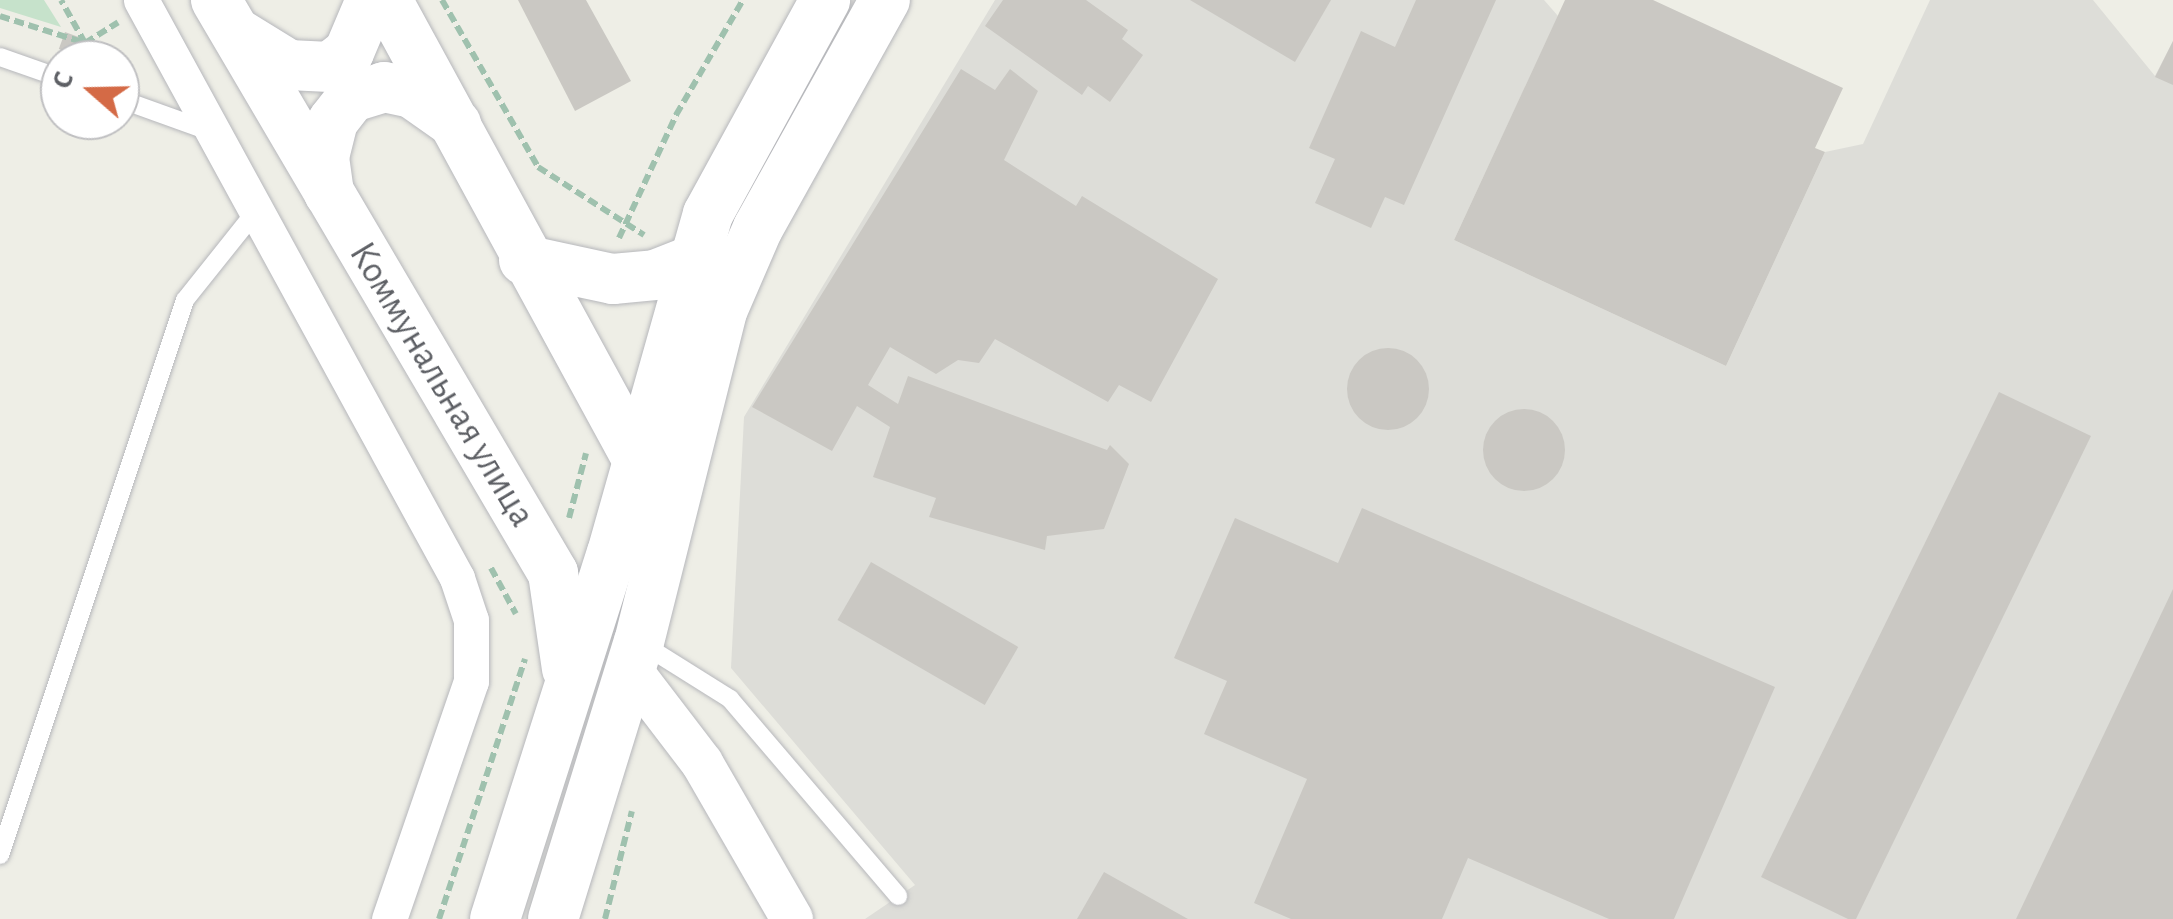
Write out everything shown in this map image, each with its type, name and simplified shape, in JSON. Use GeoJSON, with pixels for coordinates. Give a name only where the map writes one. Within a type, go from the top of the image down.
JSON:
{"type":"FeatureCollection","features":[{"type":"Feature","properties":{"kind":"main road","name":"Коммунальная улица"},"geometry":{"type":"LineString","coordinates":[[227,16],[290,65],[310,71],[330,67],[350,52],[371,0]]}},
{"type":"Feature","properties":{"kind":"main road","name":"Коммунальная улица"},"geometry":{"type":"LineString","coordinates":[[387,0],[456,124],[524,260],[668,511]]}},
{"type":"Feature","properties":{"kind":"main road"},"geometry":{"type":"LineString","coordinates":[[494,919],[612,553],[693,260],[741,148],[825,0]]}},
{"type":"Feature","properties":{"kind":"main road"},"geometry":{"type":"LineString","coordinates":[[553,919],[635,656],[668,511],[734,278],[886,0]]}},
{"type":"Feature","properties":{"kind":"main road","name":"Коммунальная улица"},"geometry":{"type":"LineString","coordinates":[[227,16],[553,574]]}},
{"type":"Feature","properties":{"kind":"main road","name":"Коммунальная улица"},"geometry":{"type":"LineString","coordinates":[[330,196],[324,157],[333,121],[352,97],[384,87],[412,93],[456,124]]}},
{"type":"Feature","properties":{"kind":"main road"},"geometry":{"type":"LineString","coordinates":[[524,260],[613,280],[655,275],[693,260]]}},
{"type":"Feature","properties":{"kind":"main road"},"geometry":{"type":"LineString","coordinates":[[569,684],[553,574],[612,553],[668,511]]}},
{"type":"Feature","properties":{"kind":"street"},"geometry":{"type":"LineString","coordinates":[[142,0],[456,578],[472,620],[471,681],[389,919]]}},
{"type":"Feature","properties":{"kind":"street"},"geometry":{"type":"LineString","coordinates":[[635,656],[792,919]]}},
{"type":"Feature","properties":{"kind":"lane"},"geometry":{"type":"LineString","coordinates":[[0,57],[40,71]]}},
{"type":"Feature","properties":{"kind":"lane"},"geometry":{"type":"LineString","coordinates":[[140,107],[214,132]]}},
{"type":"Feature","properties":{"kind":"lane"},"geometry":{"type":"LineString","coordinates":[[0,855],[185,300],[256,211]]}},
{"type":"Feature","properties":{"kind":"lane"},"geometry":{"type":"LineString","coordinates":[[635,656],[730,699],[898,896]]}},
{"type":"Feature","properties":{"kind":"path"},"geometry":{"type":"LineString","coordinates":[[0,16],[85,43],[61,0]]}},
{"type":"Feature","properties":{"kind":"path"},"geometry":{"type":"LineString","coordinates":[[442,0],[538,167],[621,222],[693,260]]}},
{"type":"Feature","properties":{"kind":"path"},"geometry":{"type":"LineString","coordinates":[[621,222],[743,0]]}},
{"type":"Feature","properties":{"kind":"path"},"geometry":{"type":"LineString","coordinates":[[605,919],[634,805]]}},
{"type":"Feature","properties":{"kind":"shaded area"},"geometry":{"type":"Polygon","coordinates":[[[995,0],[1544,0],[1558,16],[1454,240],[1726,366],[1825,152],[1863,144],[1930,0],[2093,0],[2155,76],[2173,41],[2173,919],[865,919],[915,885],[731,668],[744,417],[995,0]]]}},
{"type":"Feature","properties":{"kind":"green space"},"geometry":{"type":"Polygon","coordinates":[[[0,0],[44,0],[61,27],[0,8],[0,0]]]}},
{"type":"Feature","properties":{"kind":"building"},"geometry":{"type":"Polygon","coordinates":[[[518,0],[586,0],[631,81],[575,111],[518,0]]]}},
{"type":"Feature","properties":{"kind":"building"},"geometry":{"type":"Polygon","coordinates":[[[1003,0],[1086,0],[1128,30],[1122,39],[1143,55],[1110,102],[1088,86],[1082,95],[985,26],[1003,0]]]}},
{"type":"Feature","properties":{"kind":"building"},"geometry":{"type":"Polygon","coordinates":[[[1190,0],[1331,0],[1295,62],[1190,0]]]}},
{"type":"Feature","properties":{"kind":"building"},"geometry":{"type":"Polygon","coordinates":[[[1416,0],[1496,0],[1404,205],[1385,197],[1371,228],[1315,203],[1335,159],[1309,148],[1361,31],[1395,47],[1416,0]]]}},
{"type":"Feature","properties":{"kind":"building"},"geometry":{"type":"Polygon","coordinates":[[[1565,0],[1653,0],[1843,88],[1815,148],[1825,152],[1726,366],[1454,240],[1565,0]]]}},
{"type":"Feature","properties":{"kind":"building"},"geometry":{"type":"Polygon","coordinates":[[[65,32],[87,40],[62,40],[65,32]]]}},
{"type":"Feature","properties":{"kind":"building"},"geometry":{"type":"Polygon","coordinates":[[[2173,41],[2173,85],[2155,77],[2173,41]]]}},
{"type":"Feature","properties":{"kind":"building"},"geometry":{"type":"Polygon","coordinates":[[[961,69],[995,90],[1010,69],[1038,91],[1004,160],[1076,206],[1082,196],[1218,279],[1151,402],[1119,385],[1108,402],[995,339],[979,363],[958,360],[936,374],[890,347],[868,385],[898,404],[908,376],[1107,450],[1110,445],[1129,464],[1104,529],[1047,536],[1045,550],[929,517],[936,498],[873,477],[890,427],[857,406],[832,451],[752,407],[961,69]]]}},
{"type":"Feature","properties":{"kind":"building"},"geometry":{"type":"Polygon","coordinates":[[[1388,348],[1404,351],[1417,360],[1426,373],[1426,405],[1417,418],[1404,427],[1388,430],[1372,427],[1359,418],[1350,405],[1347,389],[1350,373],[1359,360],[1372,351],[1388,348]]]}},
{"type":"Feature","properties":{"kind":"building"},"geometry":{"type":"Polygon","coordinates":[[[1999,392],[2091,436],[1856,919],[1848,919],[1761,877],[1999,392]]]}},
{"type":"Feature","properties":{"kind":"building"},"geometry":{"type":"Polygon","coordinates":[[[1524,409],[1540,412],[1553,421],[1562,434],[1562,466],[1553,479],[1540,488],[1524,491],[1508,488],[1495,479],[1486,466],[1483,450],[1486,434],[1495,421],[1508,412],[1524,409]]]}},
{"type":"Feature","properties":{"kind":"building"},"geometry":{"type":"Polygon","coordinates":[[[1362,508],[1775,687],[1674,919],[1609,919],[1468,858],[1442,919],[1291,919],[1254,903],[1307,779],[1204,734],[1227,681],[1174,658],[1235,518],[1338,563],[1362,508]]]}},
{"type":"Feature","properties":{"kind":"building"},"geometry":{"type":"Polygon","coordinates":[[[871,562],[1018,647],[985,705],[838,620],[871,562]]]}},
{"type":"Feature","properties":{"kind":"building"},"geometry":{"type":"Polygon","coordinates":[[[2173,589],[2173,919],[2016,919],[2173,589]]]}},
{"type":"Feature","properties":{"kind":"building"},"geometry":{"type":"Polygon","coordinates":[[[1104,872],[1188,919],[1077,919],[1104,872]]]}}]}
